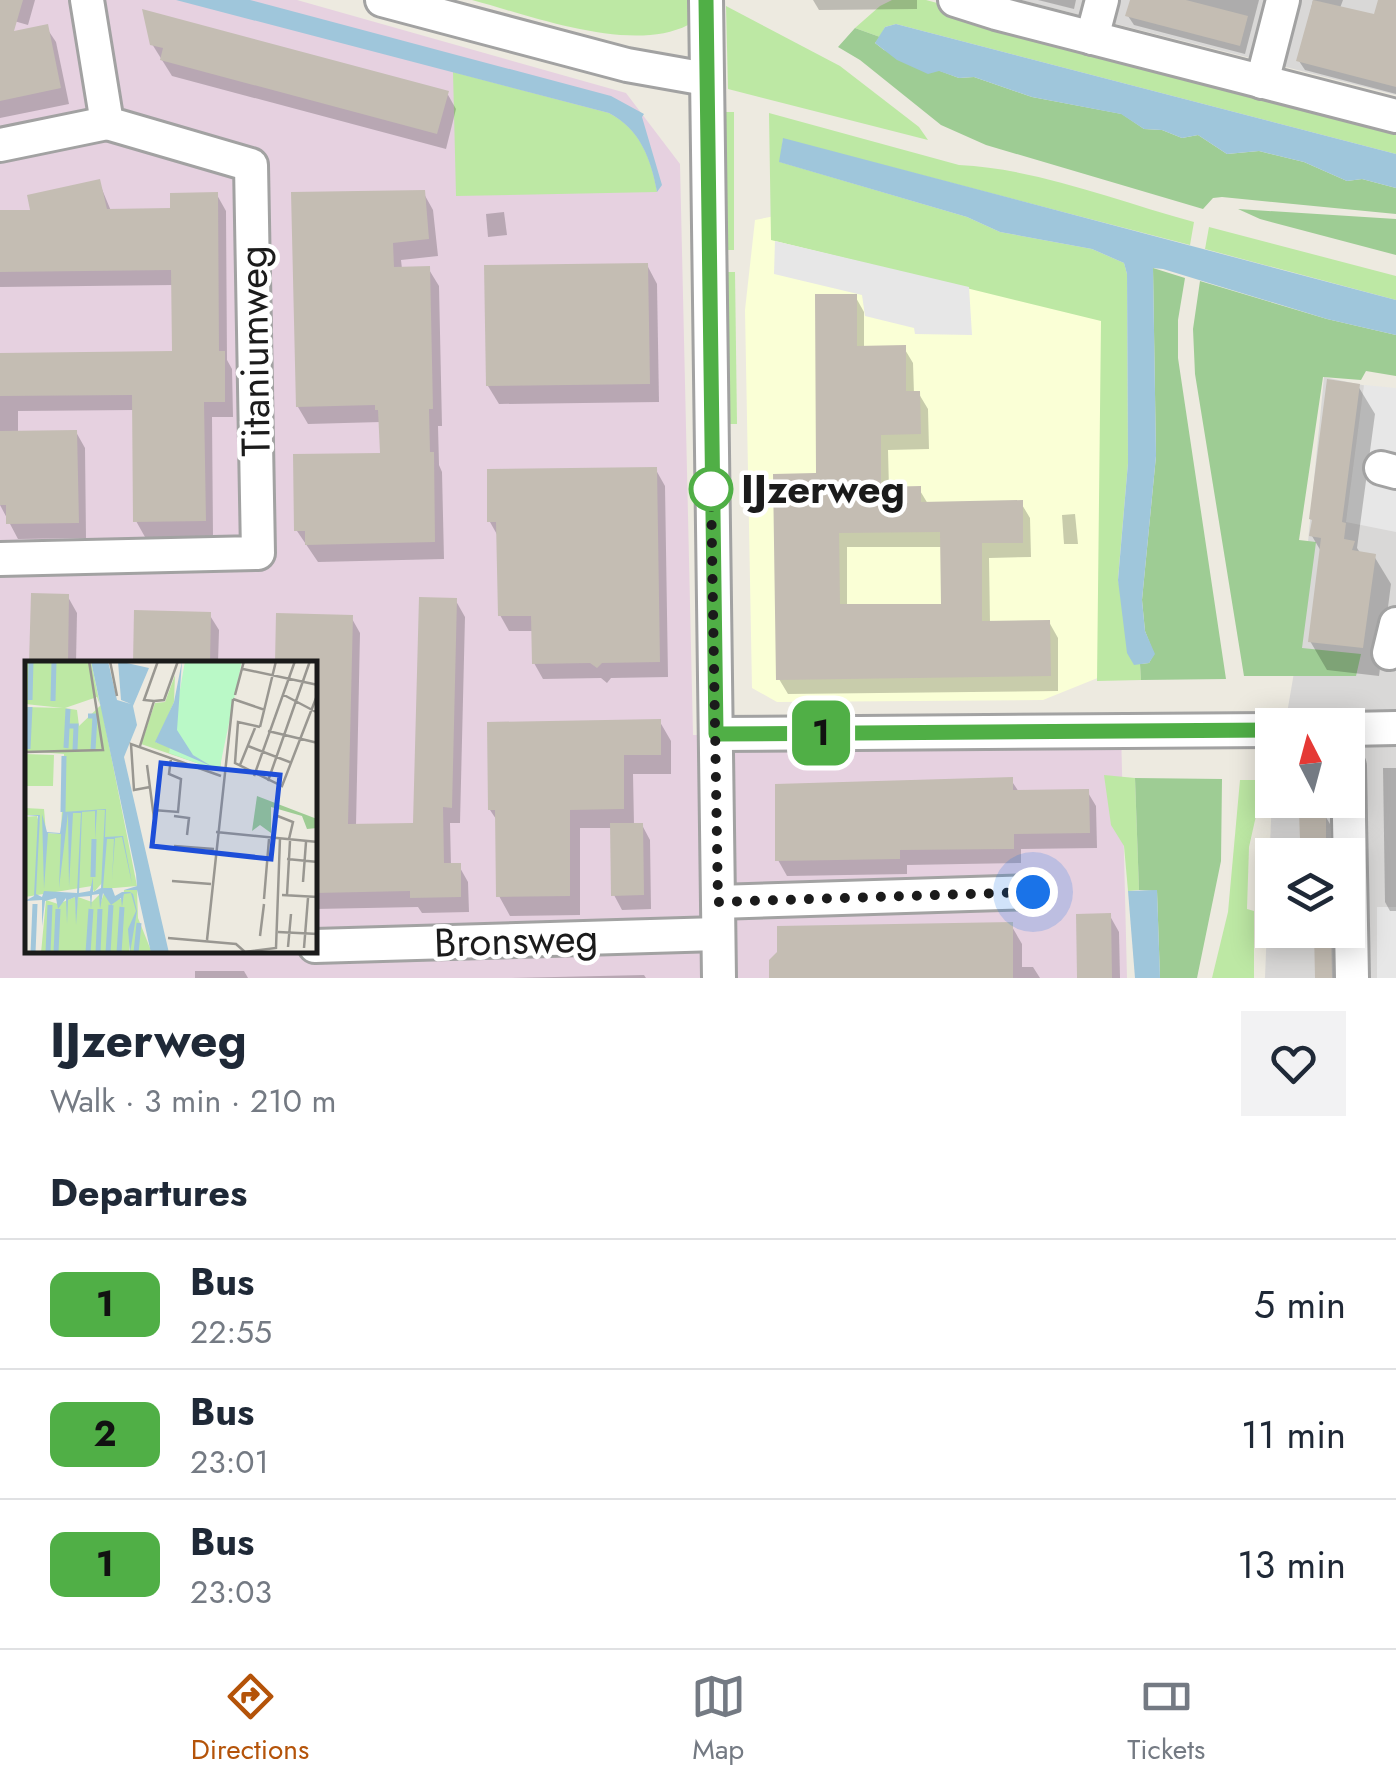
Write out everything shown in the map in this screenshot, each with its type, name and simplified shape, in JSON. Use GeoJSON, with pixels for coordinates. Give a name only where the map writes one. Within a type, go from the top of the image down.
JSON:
{"type":"FeatureCollection","features":[{"type":"Feature","properties":{"kind":"street"},"geometry":{"type":"LineString","coordinates":[[0,145],[107,123],[87,0]]}},
{"type":"Feature","properties":{"kind":"street"},"geometry":{"type":"LineString","coordinates":[[382,0],[627,65],[706,80]]}},
{"type":"Feature","properties":{"kind":"street"},"geometry":{"type":"LineString","coordinates":[[706,0],[719,978]]}},
{"type":"Feature","properties":{"kind":"street"},"geometry":{"type":"LineString","coordinates":[[956,0],[1396,116]]}},
{"type":"Feature","properties":{"kind":"street"},"geometry":{"type":"LineString","coordinates":[[1092,38],[1102,0]]}},
{"type":"Feature","properties":{"kind":"street"},"geometry":{"type":"LineString","coordinates":[[1262,82],[1283,0]]}},
{"type":"Feature","properties":{"kind":"street","name":"Titaniumweg"},"geometry":{"type":"LineString","coordinates":[[0,559],[258,553],[250,165],[107,123]]}},
{"type":"Feature","properties":{"kind":"street"},"geometry":{"type":"LineString","coordinates":[[1365,728],[1396,728]]}},
{"type":"Feature","properties":{"kind":"street"},"geometry":{"type":"LineString","coordinates":[[716,734],[1255,730]]}},
{"type":"Feature","properties":{"kind":"street"},"geometry":{"type":"LineString","coordinates":[[1349,818],[1352,978]]}},
{"type":"Feature","properties":{"kind":"street","name":"Bronsweg"},"geometry":{"type":"LineString","coordinates":[[318,946],[1033,892]]}},
{"type":"Feature","properties":{"kind":"shaded area"},"geometry":{"type":"Polygon","coordinates":[[[0,0],[297,0],[626,93],[680,164],[693,735],[1121,730],[1127,978],[0,978],[0,0]]]}},
{"type":"Feature","properties":{"kind":"shaded area"},"geometry":{"type":"Polygon","coordinates":[[[1021,0],[1396,0],[1396,95],[1021,0]]]}},
{"type":"Feature","properties":{"kind":"shaded area"},"geometry":{"type":"Polygon","coordinates":[[[855,28],[880,37],[875,43],[884,50],[959,78],[974,77],[1032,97],[1122,114],[1144,129],[1162,130],[1182,138],[1198,135],[1227,154],[1259,151],[1304,162],[1347,181],[1362,179],[1396,188],[1396,214],[1222,197],[1213,198],[1203,209],[986,145],[941,125],[838,47],[855,28]]]}},
{"type":"Feature","properties":{"kind":"shaded area"},"geometry":{"type":"Polygon","coordinates":[[[1238,209],[1396,219],[1396,255],[1260,219],[1238,209]]]}},
{"type":"Feature","properties":{"kind":"shaded area"},"geometry":{"type":"Polygon","coordinates":[[[785,214],[1104,298],[1105,675],[1043,700],[777,702],[752,688],[745,310],[755,220],[785,214]]]}},
{"type":"Feature","properties":{"kind":"shaded area"},"geometry":{"type":"Polygon","coordinates":[[[775,241],[969,287],[972,335],[915,334],[914,328],[865,316],[862,295],[774,274],[775,241]]]}},
{"type":"Feature","properties":{"kind":"shaded area"},"geometry":{"type":"Polygon","coordinates":[[[1153,268],[1185,278],[1178,320],[1178,358],[1226,679],[1141,680],[1140,664],[1149,663],[1154,654],[1145,631],[1142,600],[1156,456],[1153,268]]]}},
{"type":"Feature","properties":{"kind":"shaded area"},"geometry":{"type":"Polygon","coordinates":[[[1200,281],[1396,335],[1396,376],[1366,371],[1361,380],[1323,377],[1299,540],[1316,542],[1302,648],[1361,654],[1356,676],[1244,676],[1195,374],[1193,329],[1200,281]]]}},
{"type":"Feature","properties":{"kind":"shaded area"},"geometry":{"type":"Polygon","coordinates":[[[1324,377],[1396,392],[1396,978],[1265,978],[1266,948],[1365,948],[1365,838],[1270,838],[1271,818],[1365,818],[1365,708],[1288,708],[1297,655],[1324,377]]]}},
{"type":"Feature","properties":{"kind":"shaded area"},"geometry":{"type":"Polygon","coordinates":[[[1364,385],[1396,388],[1396,532],[1346,522],[1364,385]]]}},
{"type":"Feature","properties":{"kind":"shaded area"},"geometry":{"type":"Polygon","coordinates":[[[1135,778],[1222,779],[1221,861],[1197,978],[1160,978],[1157,891],[1139,890],[1135,778]]]}},
{"type":"Feature","properties":{"kind":"shaded area"},"geometry":{"type":"Polygon","coordinates":[[[1377,907],[1396,907],[1396,978],[1377,978],[1377,907]]]}},
{"type":"Feature","properties":{"kind":"green space"},"geometry":{"type":"Polygon","coordinates":[[[472,0],[688,0],[688,25],[639,36],[610,34],[552,23],[472,0]]]}},
{"type":"Feature","properties":{"kind":"green space"},"geometry":{"type":"Polygon","coordinates":[[[892,0],[926,0],[1396,125],[1396,154],[896,24],[885,27],[880,37],[855,28],[892,0]]]}},
{"type":"Feature","properties":{"kind":"green space"},"geometry":{"type":"Polygon","coordinates":[[[726,6],[840,66],[919,127],[928,140],[728,89],[726,6]]]}},
{"type":"Feature","properties":{"kind":"green space"},"geometry":{"type":"Polygon","coordinates":[[[453,72],[609,113],[636,136],[657,192],[456,196],[453,72]]]}},
{"type":"Feature","properties":{"kind":"green space"},"geometry":{"type":"Polygon","coordinates":[[[720,112],[734,112],[734,250],[721,250],[720,112]]]}},
{"type":"Feature","properties":{"kind":"green space"},"geometry":{"type":"Polygon","coordinates":[[[769,113],[959,165],[1048,179],[1194,222],[1190,245],[783,139],[780,162],[967,217],[1000,232],[1092,249],[1124,263],[1128,463],[1118,579],[1134,664],[1140,664],[1141,680],[1097,681],[1101,321],[771,240],[769,113]]]}},
{"type":"Feature","properties":{"kind":"green space"},"geometry":{"type":"Polygon","coordinates":[[[1209,227],[1396,276],[1396,300],[1205,249],[1209,227]]]}},
{"type":"Feature","properties":{"kind":"green space"},"geometry":{"type":"Polygon","coordinates":[[[722,272],[735,272],[737,424],[725,424],[722,272]]]}},
{"type":"Feature","properties":{"kind":"green space"},"geometry":{"type":"Polygon","coordinates":[[[1104,775],[1135,778],[1139,890],[1128,891],[1124,846],[1111,825],[1104,775]]]}},
{"type":"Feature","properties":{"kind":"green space"},"geometry":{"type":"Polygon","coordinates":[[[1240,780],[1255,780],[1247,909],[1254,911],[1254,978],[1212,978],[1228,912],[1240,780]]]}},
{"type":"Feature","properties":{"kind":"water"},"geometry":{"type":"Polygon","coordinates":[[[176,0],[250,0],[611,96],[644,114],[662,185],[657,192],[636,136],[609,113],[176,0]]]}},
{"type":"Feature","properties":{"kind":"water"},"geometry":{"type":"Polygon","coordinates":[[[896,24],[1396,154],[1396,188],[1362,179],[1347,181],[1304,162],[1259,151],[1227,154],[1198,135],[1182,138],[1162,130],[1144,129],[1121,114],[1032,97],[974,77],[959,78],[939,71],[928,74],[897,60],[875,43],[885,27],[896,24]]]}},
{"type":"Feature","properties":{"kind":"water"},"geometry":{"type":"Polygon","coordinates":[[[783,138],[1396,300],[1396,335],[1153,268],[1156,456],[1142,600],[1145,631],[1155,654],[1149,663],[1134,665],[1127,653],[1118,580],[1128,463],[1124,263],[1092,249],[1000,232],[967,217],[779,162],[783,138]]]}},
{"type":"Feature","properties":{"kind":"water"},"geometry":{"type":"Polygon","coordinates":[[[1157,890],[1160,978],[1135,978],[1128,891],[1157,890]]]}},
{"type":"Feature","properties":{"kind":"building"},"geometry":{"type":"Polygon","coordinates":[[[0,0],[23,0],[14,31],[48,24],[61,88],[0,101],[0,0]]]}},
{"type":"Feature","properties":{"kind":"building"},"geometry":{"type":"Polygon","coordinates":[[[1130,0],[1186,0],[1248,16],[1240,46],[1125,16],[1130,0]]]}},
{"type":"Feature","properties":{"kind":"building"},"geometry":{"type":"Polygon","coordinates":[[[1313,0],[1374,14],[1378,0],[1396,0],[1396,87],[1296,61],[1313,0]]]}},
{"type":"Feature","properties":{"kind":"building"},"geometry":{"type":"Polygon","coordinates":[[[142,9],[449,91],[437,134],[160,60],[163,48],[150,45],[142,9]]]}},
{"type":"Feature","properties":{"kind":"building"},"geometry":{"type":"Polygon","coordinates":[[[100,179],[107,209],[170,208],[170,193],[218,192],[219,351],[225,351],[225,402],[204,402],[206,521],[133,522],[132,395],[0,396],[0,353],[172,351],[171,270],[0,272],[0,210],[30,210],[27,195],[100,179]]]}},
{"type":"Feature","properties":{"kind":"building"},"geometry":{"type":"Polygon","coordinates":[[[425,190],[429,239],[393,243],[394,267],[430,266],[433,409],[429,409],[430,452],[434,452],[435,542],[305,545],[305,531],[294,531],[293,454],[380,453],[375,405],[296,407],[291,192],[425,190]]]}},
{"type":"Feature","properties":{"kind":"building"},"geometry":{"type":"Polygon","coordinates":[[[648,263],[650,384],[486,386],[484,265],[648,263]]]}},
{"type":"Feature","properties":{"kind":"building"},"geometry":{"type":"Polygon","coordinates":[[[815,294],[857,294],[857,346],[906,345],[906,391],[920,391],[921,434],[881,435],[881,487],[921,486],[921,502],[1023,500],[1023,543],[982,543],[982,621],[1050,620],[1051,676],[776,680],[773,474],[816,473],[815,294]],[[940,532],[839,533],[840,604],[941,604],[940,532]]]}},
{"type":"Feature","properties":{"kind":"building"},"geometry":{"type":"Polygon","coordinates":[[[1327,379],[1360,384],[1342,522],[1346,523],[1344,539],[1355,541],[1352,550],[1376,554],[1363,648],[1308,642],[1321,538],[1309,536],[1309,519],[1327,379]]]}},
{"type":"Feature","properties":{"kind":"building"},"geometry":{"type":"Polygon","coordinates":[[[77,430],[79,523],[6,524],[6,505],[0,505],[0,431],[77,430]]]}},
{"type":"Feature","properties":{"kind":"building"},"geometry":{"type":"Polygon","coordinates":[[[657,467],[660,662],[602,663],[597,668],[590,663],[532,664],[531,616],[498,616],[496,522],[487,522],[487,469],[657,467]]]}},
{"type":"Feature","properties":{"kind":"building"},"geometry":{"type":"Polygon","coordinates":[[[31,593],[69,594],[68,661],[29,661],[31,593]]]}},
{"type":"Feature","properties":{"kind":"building"},"geometry":{"type":"Polygon","coordinates":[[[419,597],[457,598],[452,808],[443,807],[444,863],[461,863],[461,897],[410,898],[410,891],[318,893],[318,661],[275,661],[276,613],[353,615],[348,824],[413,823],[419,597]]]}},
{"type":"Feature","properties":{"kind":"building"},"geometry":{"type":"Polygon","coordinates":[[[134,610],[211,612],[210,661],[133,661],[134,610]]]}},
{"type":"Feature","properties":{"kind":"building"},"geometry":{"type":"Polygon","coordinates":[[[661,719],[661,755],[624,755],[624,809],[570,810],[570,896],[496,897],[495,810],[488,810],[487,722],[661,719]]]}},
{"type":"Feature","properties":{"kind":"building"},"geometry":{"type":"Polygon","coordinates":[[[1013,777],[1013,790],[1089,789],[1090,833],[1014,834],[1014,849],[900,850],[900,859],[775,861],[775,784],[1013,777]]]}},
{"type":"Feature","properties":{"kind":"building"},"geometry":{"type":"Polygon","coordinates":[[[1299,818],[1326,818],[1326,838],[1300,838],[1299,818]]]}},
{"type":"Feature","properties":{"kind":"building"},"geometry":{"type":"Polygon","coordinates":[[[610,823],[643,823],[644,895],[611,896],[610,823]]]}},
{"type":"Feature","properties":{"kind":"building"},"geometry":{"type":"Polygon","coordinates":[[[1111,913],[1112,978],[1077,978],[1076,914],[1111,913]]]}},
{"type":"Feature","properties":{"kind":"building"},"geometry":{"type":"Polygon","coordinates":[[[1013,922],[1013,978],[769,978],[769,960],[777,952],[777,926],[1013,922]]]}},
{"type":"Feature","properties":{"kind":"building"},"geometry":{"type":"Polygon","coordinates":[[[1314,948],[1331,948],[1332,978],[1315,978],[1314,948]]]}},
{"type":"Feature","properties":{"kind":"bus line","name":"1"},"geometry":{"type":"LineString","coordinates":[[706,0],[716,734],[1255,730]]}},
{"type":"Feature","properties":{"kind":"place","name":"IJzerweg"},"geometry":{"type":"Point","coordinates":[711,489]}},
{"type":"Feature","properties":{"kind":"route"},"geometry":{"type":"LineString","coordinates":[[711,489],[718,902],[1033,892]]}}]}
